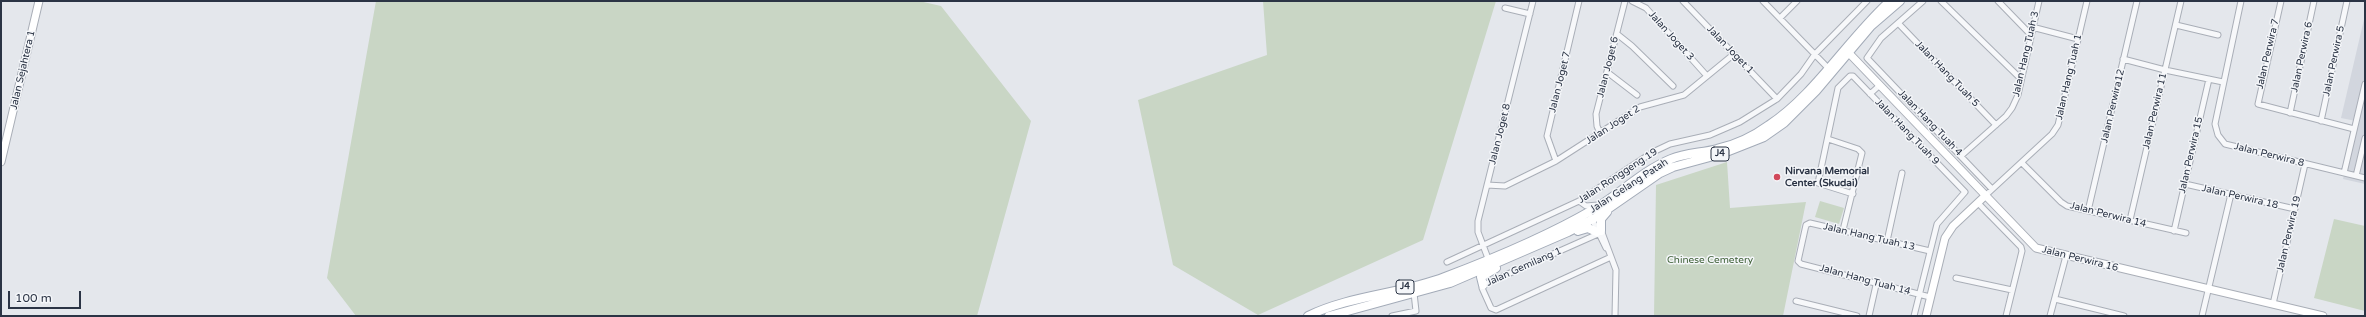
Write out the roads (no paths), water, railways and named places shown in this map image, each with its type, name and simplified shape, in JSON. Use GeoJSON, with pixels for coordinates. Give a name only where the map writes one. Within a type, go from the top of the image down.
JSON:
{"type":"FeatureCollection","features":[{"type":"Feature","properties":{"kind":"main road","name":"J4"},"geometry":{"type":"LineString","coordinates":[[1847,51],[1867,21],[1890,1]]}},
{"type":"Feature","properties":{"kind":"main road","name":"J4"},"geometry":{"type":"LineString","coordinates":[[1847,51],[1871,26],[1900,1]]}},
{"type":"Feature","properties":{"kind":"main road","name":"Jalan Gelang Patah"},"geometry":{"type":"LineString","coordinates":[[1320,314],[1342,304],[1444,278],[1489,262],[1520,254],[1552,240],[1660,173],[1673,167],[1721,154],[1764,136],[1784,123],[1847,51]]}},
{"type":"Feature","properties":{"kind":"main road"},"geometry":{"type":"LineString","coordinates":[[1552,240],[1588,228],[1599,232],[1601,219],[1612,202]]}},
{"type":"Feature","properties":{"kind":"main road","name":"Jalan Gelang Patah"},"geometry":{"type":"LineString","coordinates":[[1329,316],[1450,283],[1489,262],[1592,215]]}},
{"type":"Feature","properties":{"kind":"main road"},"geometry":{"type":"LineString","coordinates":[[1483,285],[1481,277],[1520,254]]}},
{"type":"Feature","properties":{"kind":"main road","name":"J4"},"geometry":{"type":"LineString","coordinates":[[1308,316],[1320,314]]}},
{"type":"Feature","properties":{"kind":"street","name":"Jalan Sejahtera 1"},"geometry":{"type":"LineString","coordinates":[[1,162],[39,1]]}},
{"type":"Feature","properties":{"kind":"street","name":"Jalan Joget 8"},"geometry":{"type":"LineString","coordinates":[[1489,262],[1478,232],[1478,221],[1533,1]]}},
{"type":"Feature","properties":{"kind":"street","name":"Jalan Joget 7"},"geometry":{"type":"LineString","coordinates":[[1556,162],[1547,136],[1579,1]]}},
{"type":"Feature","properties":{"kind":"street","name":"Jalan Joget 6"},"geometry":{"type":"LineString","coordinates":[[1600,133],[1596,120],[1596,114],[1625,1]]}},
{"type":"Feature","properties":{"kind":"street","name":"Jalan Joget 3"},"geometry":{"type":"LineString","coordinates":[[1632,1],[1646,8],[1707,76]]}},
{"type":"Feature","properties":{"kind":"street","name":"Jalan Joget 1"},"geometry":{"type":"LineString","coordinates":[[1683,1],[1777,99]]}},
{"type":"Feature","properties":{"kind":"street"},"geometry":{"type":"LineString","coordinates":[[1764,1],[1830,70]]}},
{"type":"Feature","properties":{"kind":"street"},"geometry":{"type":"LineString","coordinates":[[1780,18],[1797,1]]}},
{"type":"Feature","properties":{"kind":"street","name":"Jalan Ronggeng 19"},"geometry":{"type":"LineString","coordinates":[[1447,262],[1579,201],[1653,152],[1670,144],[1710,134],[1740,122],[1777,99],[1801,74],[1815,54],[1867,1]]}},
{"type":"Feature","properties":{"kind":"street"},"geometry":{"type":"LineString","coordinates":[[1898,23],[1923,1]]}},
{"type":"Feature","properties":{"kind":"street"},"geometry":{"type":"LineString","coordinates":[[1941,1],[2021,79]]}},
{"type":"Feature","properties":{"kind":"street"},"geometry":{"type":"LineString","coordinates":[[1998,1],[2030,34]]}},
{"type":"Feature","properties":{"kind":"street","name":"Jalan Hang Tuah 3"},"geometry":{"type":"LineString","coordinates":[[1961,156],[1996,125],[2012,108],[2018,95],[2027,58],[2030,34],[2039,1]]}},
{"type":"Feature","properties":{"kind":"street","name":"Jalan Hang Tuah 1"},"geometry":{"type":"LineString","coordinates":[[1986,195],[2052,134],[2058,124],[2087,1]]}},
{"type":"Feature","properties":{"kind":"street","name":"Jalan Perwira12"},"geometry":{"type":"LineString","coordinates":[[2088,211],[2137,1]]}},
{"type":"Feature","properties":{"kind":"street","name":"Jalan Perwira 11"},"geometry":{"type":"LineString","coordinates":[[2130,220],[2181,1]]}},
{"type":"Feature","properties":{"kind":"street","name":"Jalan Perwira 8"},"geometry":{"type":"LineString","coordinates":[[2241,1],[2215,124],[2218,135],[2225,144],[2365,178]]}},
{"type":"Feature","properties":{"kind":"street","name":"Jalan Perwira 7"},"geometry":{"type":"LineString","coordinates":[[2281,1],[2257,101],[2260,105],[2354,129]]}},
{"type":"Feature","properties":{"kind":"street","name":"Jalan Perwira 6"},"geometry":{"type":"LineString","coordinates":[[2290,112],[2314,1]]}},
{"type":"Feature","properties":{"kind":"street","name":"Jalan Perwira 5"},"geometry":{"type":"LineString","coordinates":[[2321,121],[2347,1]]}},
{"type":"Feature","properties":{"kind":"street"},"geometry":{"type":"LineString","coordinates":[[1505,8],[1530,14]]}},
{"type":"Feature","properties":{"kind":"street","name":"Jalan Hang Tuah 4"},"geometry":{"type":"LineString","coordinates":[[1898,23],[1882,38],[1867,58],[1992,189]]}},
{"type":"Feature","properties":{"kind":"street","name":"Jalan Hang Tuah 5"},"geometry":{"type":"LineString","coordinates":[[1898,23],[1996,125]]}},
{"type":"Feature","properties":{"kind":"street"},"geometry":{"type":"LineString","coordinates":[[2176,25],[2218,35]]}},
{"type":"Feature","properties":{"kind":"street"},"geometry":{"type":"LineString","coordinates":[[2032,27],[2078,39]]}},
{"type":"Feature","properties":{"kind":"street"},"geometry":{"type":"LineString","coordinates":[[1617,34],[1632,46],[1673,86]]}},
{"type":"Feature","properties":{"kind":"street","name":"Jalan Perwira 16"},"geometry":{"type":"LineString","coordinates":[[1847,51],[2036,248],[2323,316]]}},
{"type":"Feature","properties":{"kind":"street","name":"Jalan Joget 2"},"geometry":{"type":"LineString","coordinates":[[1487,185],[1505,186],[1556,162],[1640,107],[1684,95],[1734,54]]}},
{"type":"Feature","properties":{"kind":"street"},"geometry":{"type":"LineString","coordinates":[[2124,58],[2165,70],[2223,82]]}},
{"type":"Feature","properties":{"kind":"street"},"geometry":{"type":"LineString","coordinates":[[1607,72],[1624,82],[1637,95]]}},
{"type":"Feature","properties":{"kind":"street","name":"Jalan Hang Tuah 9"},"geometry":{"type":"LineString","coordinates":[[1828,140],[1838,88],[1847,77],[1853,76],[1965,192],[1965,194],[1939,219],[1930,251]]}},
{"type":"Feature","properties":{"kind":"street","name":"Jalan Perwira 15"},"geometry":{"type":"LineString","coordinates":[[2174,231],[2209,79]]}},
{"type":"Feature","properties":{"kind":"street"},"geometry":{"type":"LineString","coordinates":[[2344,173],[2365,84]]}},
{"type":"Feature","properties":{"kind":"street"},"geometry":{"type":"LineString","coordinates":[[1870,94],[1880,85]]}},
{"type":"Feature","properties":{"kind":"street"},"geometry":{"type":"LineString","coordinates":[[1896,101],[1902,93]]}},
{"type":"Feature","properties":{"kind":"street"},"geometry":{"type":"LineString","coordinates":[[2356,176],[2365,138]]}},
{"type":"Feature","properties":{"kind":"street"},"geometry":{"type":"LineString","coordinates":[[1843,230],[1853,194],[1862,151],[1828,140],[1818,184],[1853,194]]}},
{"type":"Feature","properties":{"kind":"street","name":"Jalan Perwira 14"},"geometry":{"type":"LineString","coordinates":[[2022,163],[2061,202],[2088,211],[2186,233]]}},
{"type":"Feature","properties":{"kind":"street","name":"Jalan Perwira 19"},"geometry":{"type":"LineString","coordinates":[[2273,304],[2305,164]]}},
{"type":"Feature","properties":{"kind":"street"},"geometry":{"type":"LineString","coordinates":[[1887,241],[1902,173]]}},
{"type":"Feature","properties":{"kind":"street","name":"Jalan Perwira 18"},"geometry":{"type":"LineString","coordinates":[[2184,184],[2295,209]]}},
{"type":"Feature","properties":{"kind":"street"},"geometry":{"type":"LineString","coordinates":[[2202,316],[2231,194]]}},
{"type":"Feature","properties":{"kind":"street"},"geometry":{"type":"LineString","coordinates":[[1926,316],[1945,238],[1953,226],[1986,195]]}},
{"type":"Feature","properties":{"kind":"street"},"geometry":{"type":"LineString","coordinates":[[1579,201],[1586,206],[1612,202]]}},
{"type":"Feature","properties":{"kind":"street"},"geometry":{"type":"LineString","coordinates":[[1978,203],[2021,247],[2021,256],[2006,316]]}},
{"type":"Feature","properties":{"kind":"street"},"geometry":{"type":"LineString","coordinates":[[1592,215],[1616,270],[1614,316]]}},
{"type":"Feature","properties":{"kind":"street","name":"Jalan Hang Tuah 13"},"geometry":{"type":"LineString","coordinates":[[1799,263],[1808,223],[1930,251]]}},
{"type":"Feature","properties":{"kind":"street","name":"Jalan Gemilang 1"},"geometry":{"type":"LineString","coordinates":[[1599,232],[1483,285],[1482,288],[1491,308],[1496,310],[1611,257]]}},
{"type":"Feature","properties":{"kind":"street"},"geometry":{"type":"LineString","coordinates":[[1914,316],[1930,251]]}},
{"type":"Feature","properties":{"kind":"street"},"geometry":{"type":"LineString","coordinates":[[2050,316],[2066,256]]}},
{"type":"Feature","properties":{"kind":"street","name":"Jalan Hang Tuah 14"},"geometry":{"type":"LineString","coordinates":[[1799,263],[1876,285],[1930,298]]}},
{"type":"Feature","properties":{"kind":"street"},"geometry":{"type":"LineString","coordinates":[[1956,278],[2012,290]]}},
{"type":"Feature","properties":{"kind":"street"},"geometry":{"type":"LineString","coordinates":[[1869,316],[1876,285]]}},
{"type":"Feature","properties":{"kind":"street"},"geometry":{"type":"LineString","coordinates":[[1392,316],[1416,311],[1414,293]]}},
{"type":"Feature","properties":{"kind":"street"},"geometry":{"type":"LineString","coordinates":[[2055,299],[2124,316]]}},
{"type":"Feature","properties":{"kind":"street"},"geometry":{"type":"LineString","coordinates":[[1796,301],[1857,316]]}},
{"type":"Feature","properties":{"kind":"place","name":"Nirvana Memorial Center (Skudai)"},"geometry":{"type":"Point","coordinates":[1777,177]}},
{"type":"Feature","properties":{"kind":"park label","name":"Chinese Cemetery"},"geometry":{"type":"Point","coordinates":[1710,260]}}]}
